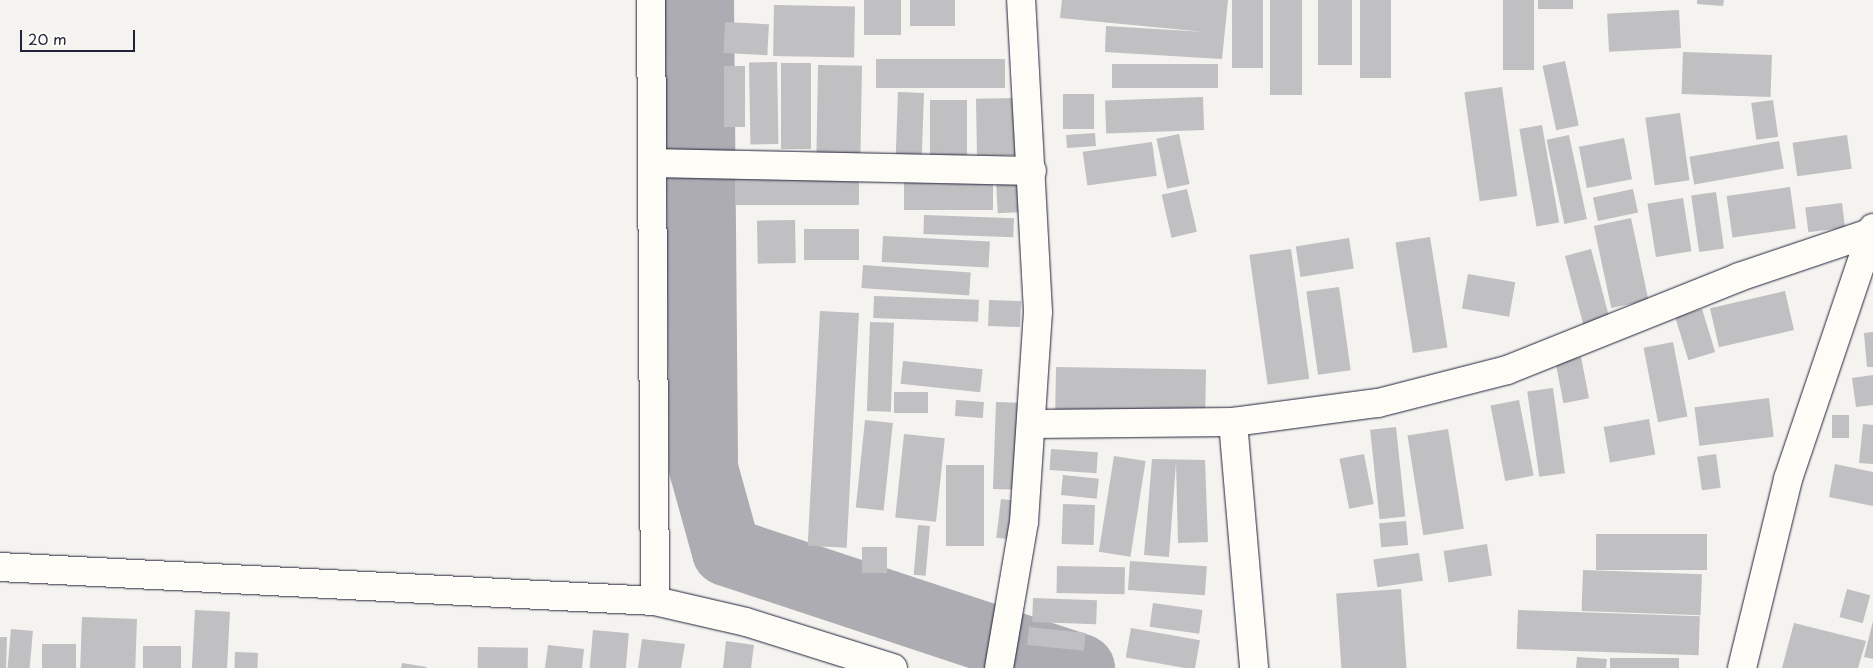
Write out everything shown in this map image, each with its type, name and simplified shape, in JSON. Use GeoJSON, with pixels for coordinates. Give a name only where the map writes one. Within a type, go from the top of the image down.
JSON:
{"type":"FeatureCollection","features":[{"type":"Feature","properties":{"kind":"street"},"geometry":{"type":"LineString","coordinates":[[651,0],[658,163],[655,600]]}},
{"type":"Feature","properties":{"kind":"street"},"geometry":{"type":"LineString","coordinates":[[999,668],[1007,638],[1033,424],[1038,312],[1032,170],[1021,0]]}},
{"type":"Feature","properties":{"kind":"street"},"geometry":{"type":"LineString","coordinates":[[658,163],[1032,170]]}},
{"type":"Feature","properties":{"kind":"street"},"geometry":{"type":"LineString","coordinates":[[1033,424],[1234,422],[1378,403],[1507,370],[1739,277],[1871,230]]}},
{"type":"Feature","properties":{"kind":"street"},"geometry":{"type":"LineString","coordinates":[[1742,668],[1788,478],[1871,230]]}},
{"type":"Feature","properties":{"kind":"street"},"geometry":{"type":"LineString","coordinates":[[1234,422],[1254,668]]}},
{"type":"Feature","properties":{"kind":"street"},"geometry":{"type":"LineString","coordinates":[[0,567],[655,600],[746,622],[893,668]]}},
{"type":"Feature","properties":{"kind":"building"},"geometry":{"type":"Polygon","coordinates":[[[864,0],[901,0],[901,35],[864,35],[864,0]]]}},
{"type":"Feature","properties":{"kind":"building"},"geometry":{"type":"Polygon","coordinates":[[[910,0],[955,0],[955,26],[910,26],[910,0]]]}},
{"type":"Feature","properties":{"kind":"building"},"geometry":{"type":"Polygon","coordinates":[[[1062,0],[1228,0],[1222,59],[1105,52],[1106,26],[1205,32],[1060,18],[1062,0]]]}},
{"type":"Feature","properties":{"kind":"building"},"geometry":{"type":"Polygon","coordinates":[[[1232,0],[1263,0],[1263,68],[1232,68],[1232,0]]]}},
{"type":"Feature","properties":{"kind":"building"},"geometry":{"type":"Polygon","coordinates":[[[1270,0],[1302,0],[1302,95],[1270,95],[1270,0]]]}},
{"type":"Feature","properties":{"kind":"building"},"geometry":{"type":"Polygon","coordinates":[[[1318,0],[1352,0],[1352,65],[1318,65],[1318,0]]]}},
{"type":"Feature","properties":{"kind":"building"},"geometry":{"type":"Polygon","coordinates":[[[1360,0],[1391,0],[1391,78],[1360,78],[1360,0]]]}},
{"type":"Feature","properties":{"kind":"building"},"geometry":{"type":"Polygon","coordinates":[[[1503,0],[1534,0],[1534,70],[1503,70],[1503,0]]]}},
{"type":"Feature","properties":{"kind":"building"},"geometry":{"type":"Polygon","coordinates":[[[1538,0],[1573,0],[1573,9],[1538,9],[1538,0]]]}},
{"type":"Feature","properties":{"kind":"building"},"geometry":{"type":"Polygon","coordinates":[[[1697,0],[1724,0],[1723,6],[1697,4],[1697,0]]]}},
{"type":"Feature","properties":{"kind":"building"},"geometry":{"type":"Polygon","coordinates":[[[774,5],[855,6],[854,57],[773,56],[774,5]]]}},
{"type":"Feature","properties":{"kind":"building"},"geometry":{"type":"Polygon","coordinates":[[[1679,10],[1681,48],[1609,52],[1607,14],[1679,10]]]}},
{"type":"Feature","properties":{"kind":"building"},"geometry":{"type":"Polygon","coordinates":[[[725,22],[769,24],[767,55],[723,53],[725,22]]]}},
{"type":"Feature","properties":{"kind":"building"},"geometry":{"type":"Polygon","coordinates":[[[1683,52],[1772,55],[1770,97],[1682,94],[1683,52]]]}},
{"type":"Feature","properties":{"kind":"building"},"geometry":{"type":"Polygon","coordinates":[[[876,59],[1005,59],[1005,88],[876,88],[876,59]]]}},
{"type":"Feature","properties":{"kind":"building"},"geometry":{"type":"Polygon","coordinates":[[[1565,61],[1579,126],[1556,130],[1543,66],[1565,61]]]}},
{"type":"Feature","properties":{"kind":"building"},"geometry":{"type":"Polygon","coordinates":[[[749,62],[777,62],[778,144],[750,144],[749,62]]]}},
{"type":"Feature","properties":{"kind":"building"},"geometry":{"type":"Polygon","coordinates":[[[781,63],[811,63],[811,149],[781,149],[781,63]]]}},
{"type":"Feature","properties":{"kind":"building"},"geometry":{"type":"Polygon","coordinates":[[[1112,64],[1218,64],[1218,88],[1112,88],[1112,64]]]}},
{"type":"Feature","properties":{"kind":"building"},"geometry":{"type":"Polygon","coordinates":[[[818,65],[862,66],[860,154],[816,153],[818,65]]]}},
{"type":"Feature","properties":{"kind":"building"},"geometry":{"type":"Polygon","coordinates":[[[724,66],[745,66],[745,127],[724,127],[724,66]]]}},
{"type":"Feature","properties":{"kind":"building"},"geometry":{"type":"Polygon","coordinates":[[[1502,87],[1517,196],[1480,201],[1464,92],[1502,87]]]}},
{"type":"Feature","properties":{"kind":"building"},"geometry":{"type":"Polygon","coordinates":[[[898,92],[924,93],[922,160],[896,159],[898,92]]]}},
{"type":"Feature","properties":{"kind":"building"},"geometry":{"type":"Polygon","coordinates":[[[1063,94],[1094,94],[1094,129],[1063,129],[1063,94]]]}},
{"type":"Feature","properties":{"kind":"building"},"geometry":{"type":"Polygon","coordinates":[[[1203,97],[1204,130],[1106,133],[1105,100],[1203,97]]]}},
{"type":"Feature","properties":{"kind":"building"},"geometry":{"type":"Polygon","coordinates":[[[1024,98],[1025,155],[977,156],[976,99],[1024,98]]]}},
{"type":"Feature","properties":{"kind":"building"},"geometry":{"type":"Polygon","coordinates":[[[930,100],[967,100],[967,155],[930,155],[930,100]]]}},
{"type":"Feature","properties":{"kind":"building"},"geometry":{"type":"Polygon","coordinates":[[[1773,100],[1778,137],[1756,140],[1751,103],[1773,100]]]}},
{"type":"Feature","properties":{"kind":"building"},"geometry":{"type":"Polygon","coordinates":[[[1680,113],[1689,180],[1655,185],[1645,118],[1680,113]]]}},
{"type":"Feature","properties":{"kind":"building"},"geometry":{"type":"Polygon","coordinates":[[[1542,125],[1559,222],[1537,226],[1519,129],[1542,125]]]}},
{"type":"Feature","properties":{"kind":"building"},"geometry":{"type":"Polygon","coordinates":[[[1095,133],[1096,146],[1067,148],[1066,135],[1095,133]]]}},
{"type":"Feature","properties":{"kind":"building"},"geometry":{"type":"Polygon","coordinates":[[[1179,134],[1190,184],[1167,189],[1157,139],[1179,134]]]}},
{"type":"Feature","properties":{"kind":"building"},"geometry":{"type":"Polygon","coordinates":[[[1569,135],[1587,219],[1564,224],[1547,140],[1569,135]]]}},
{"type":"Feature","properties":{"kind":"building"},"geometry":{"type":"Polygon","coordinates":[[[1847,135],[1852,169],[1797,176],[1793,143],[1847,135]]]}},
{"type":"Feature","properties":{"kind":"building"},"geometry":{"type":"Polygon","coordinates":[[[1624,138],[1632,179],[1587,188],[1579,147],[1624,138]]]}},
{"type":"Feature","properties":{"kind":"building"},"geometry":{"type":"Polygon","coordinates":[[[1779,141],[1784,169],[1694,184],[1689,157],[1779,141]]]}},
{"type":"Feature","properties":{"kind":"building"},"geometry":{"type":"Polygon","coordinates":[[[1152,142],[1157,176],[1087,185],[1083,152],[1152,142]]]}},
{"type":"Feature","properties":{"kind":"building"},"geometry":{"type":"Polygon","coordinates":[[[735,173],[859,173],[859,205],[735,205],[735,173]]]}},
{"type":"Feature","properties":{"kind":"building"},"geometry":{"type":"Polygon","coordinates":[[[904,179],[993,179],[993,210],[904,210],[904,179]]]}},
{"type":"Feature","properties":{"kind":"building"},"geometry":{"type":"Polygon","coordinates":[[[1020,179],[1022,212],[998,213],[996,180],[1020,179]]]}},
{"type":"Feature","properties":{"kind":"building"},"geometry":{"type":"Polygon","coordinates":[[[1790,187],[1796,229],[1732,237],[1727,196],[1790,187]]]}},
{"type":"Feature","properties":{"kind":"building"},"geometry":{"type":"Polygon","coordinates":[[[1187,189],[1197,232],[1172,238],[1162,195],[1187,189]]]}},
{"type":"Feature","properties":{"kind":"building"},"geometry":{"type":"Polygon","coordinates":[[[1633,189],[1638,212],[1598,221],[1593,198],[1633,189]]]}},
{"type":"Feature","properties":{"kind":"building"},"geometry":{"type":"Polygon","coordinates":[[[1716,192],[1724,248],[1699,252],[1691,195],[1716,192]]]}},
{"type":"Feature","properties":{"kind":"building"},"geometry":{"type":"Polygon","coordinates":[[[1683,198],[1691,251],[1656,257],[1647,204],[1683,198]]]}},
{"type":"Feature","properties":{"kind":"building"},"geometry":{"type":"Polygon","coordinates":[[[1842,203],[1845,228],[1808,232],[1805,208],[1842,203]]]}},
{"type":"Feature","properties":{"kind":"building"},"geometry":{"type":"Polygon","coordinates":[[[924,215],[1014,218],[1013,237],[923,234],[924,215]]]}},
{"type":"Feature","properties":{"kind":"building"},"geometry":{"type":"Polygon","coordinates":[[[1631,218],[1648,300],[1611,308],[1594,226],[1631,218]]]}},
{"type":"Feature","properties":{"kind":"building"},"geometry":{"type":"Polygon","coordinates":[[[795,220],[796,263],[758,264],[757,221],[795,220]]]}},
{"type":"Feature","properties":{"kind":"building"},"geometry":{"type":"Polygon","coordinates":[[[804,229],[859,229],[859,260],[804,260],[804,229]]]}},
{"type":"Feature","properties":{"kind":"building"},"geometry":{"type":"Polygon","coordinates":[[[883,236],[990,242],[988,268],[882,262],[883,236]]]}},
{"type":"Feature","properties":{"kind":"building"},"geometry":{"type":"Polygon","coordinates":[[[1430,237],[1448,348],[1413,353],[1395,242],[1430,237]]]}},
{"type":"Feature","properties":{"kind":"building"},"geometry":{"type":"Polygon","coordinates":[[[1349,238],[1354,269],[1301,277],[1296,246],[1349,238]]]}},
{"type":"Feature","properties":{"kind":"building"},"geometry":{"type":"Polygon","coordinates":[[[1291,249],[1309,379],[1268,385],[1249,255],[1291,249]]]}},
{"type":"Feature","properties":{"kind":"building"},"geometry":{"type":"Polygon","coordinates":[[[1591,249],[1611,323],[1585,330],[1565,256],[1591,249]]]}},
{"type":"Feature","properties":{"kind":"building"},"geometry":{"type":"Polygon","coordinates":[[[863,265],[971,273],[969,295],[861,288],[863,265]]]}},
{"type":"Feature","properties":{"kind":"building"},"geometry":{"type":"Polygon","coordinates":[[[1468,274],[1515,282],[1509,317],[1462,308],[1468,274]]]}},
{"type":"Feature","properties":{"kind":"building"},"geometry":{"type":"Polygon","coordinates":[[[1339,287],[1351,370],[1318,375],[1306,292],[1339,287]]]}},
{"type":"Feature","properties":{"kind":"building"},"geometry":{"type":"Polygon","coordinates":[[[1785,291],[1794,330],[1719,347],[1710,308],[1785,291]]]}},
{"type":"Feature","properties":{"kind":"building"},"geometry":{"type":"Polygon","coordinates":[[[874,296],[979,300],[978,322],[873,318],[874,296]]]}},
{"type":"Feature","properties":{"kind":"building"},"geometry":{"type":"Polygon","coordinates":[[[989,300],[1021,301],[1020,327],[988,326],[989,300]]]}},
{"type":"Feature","properties":{"kind":"building"},"geometry":{"type":"Polygon","coordinates":[[[1702,309],[1715,352],[1688,360],[1675,317],[1702,309]]]}},
{"type":"Feature","properties":{"kind":"building"},"geometry":{"type":"Polygon","coordinates":[[[820,311],[859,313],[847,548],[808,546],[820,311]]]}},
{"type":"Feature","properties":{"kind":"building"},"geometry":{"type":"Polygon","coordinates":[[[870,322],[894,323],[891,412],[867,411],[870,322]]]}},
{"type":"Feature","properties":{"kind":"building"},"geometry":{"type":"Polygon","coordinates":[[[1873,332],[1873,367],[1867,367],[1864,333],[1873,332]]]}},
{"type":"Feature","properties":{"kind":"building"},"geometry":{"type":"Polygon","coordinates":[[[1673,342],[1688,417],[1658,422],[1644,348],[1673,342]]]}},
{"type":"Feature","properties":{"kind":"building"},"geometry":{"type":"Polygon","coordinates":[[[1581,357],[1589,398],[1563,403],[1555,362],[1581,357]]]}},
{"type":"Feature","properties":{"kind":"building"},"geometry":{"type":"Polygon","coordinates":[[[903,361],[983,369],[980,392],[901,384],[903,361]]]}},
{"type":"Feature","properties":{"kind":"building"},"geometry":{"type":"Polygon","coordinates":[[[1056,367],[1206,370],[1205,420],[1055,417],[1056,367]]]}},
{"type":"Feature","properties":{"kind":"building"},"geometry":{"type":"Polygon","coordinates":[[[1873,375],[1873,405],[1856,407],[1852,378],[1873,375]]]}},
{"type":"Feature","properties":{"kind":"building"},"geometry":{"type":"Polygon","coordinates":[[[1553,388],[1565,473],[1539,477],[1527,392],[1553,388]]]}},
{"type":"Feature","properties":{"kind":"building"},"geometry":{"type":"Polygon","coordinates":[[[894,392],[928,392],[928,413],[894,413],[894,392]]]}},
{"type":"Feature","properties":{"kind":"building"},"geometry":{"type":"Polygon","coordinates":[[[1769,398],[1774,437],[1699,446],[1695,407],[1769,398]]]}},
{"type":"Feature","properties":{"kind":"building"},"geometry":{"type":"Polygon","coordinates":[[[956,400],[984,402],[983,418],[955,416],[956,400]]]}},
{"type":"Feature","properties":{"kind":"building"},"geometry":{"type":"Polygon","coordinates":[[[1519,400],[1534,476],[1505,481],[1491,406],[1519,400]]]}},
{"type":"Feature","properties":{"kind":"building"},"geometry":{"type":"Polygon","coordinates":[[[996,402],[1021,403],[1018,490],[993,489],[996,402]]]}},
{"type":"Feature","properties":{"kind":"building"},"geometry":{"type":"Polygon","coordinates":[[[1832,415],[1849,415],[1849,438],[1832,438],[1832,415]]]}},
{"type":"Feature","properties":{"kind":"building"},"geometry":{"type":"Polygon","coordinates":[[[1649,419],[1655,454],[1610,462],[1604,427],[1649,419]]]}},
{"type":"Feature","properties":{"kind":"building"},"geometry":{"type":"Polygon","coordinates":[[[865,420],[893,423],[884,510],[856,508],[865,420]]]}},
{"type":"Feature","properties":{"kind":"building"},"geometry":{"type":"Polygon","coordinates":[[[1863,424],[1873,425],[1873,464],[1859,463],[1863,424]]]}},
{"type":"Feature","properties":{"kind":"building"},"geometry":{"type":"Polygon","coordinates":[[[1396,427],[1405,517],[1380,519],[1370,430],[1396,427]]]}},
{"type":"Feature","properties":{"kind":"building"},"geometry":{"type":"Polygon","coordinates":[[[1448,429],[1464,529],[1423,535],[1408,435],[1448,429]]]}},
{"type":"Feature","properties":{"kind":"building"},"geometry":{"type":"Polygon","coordinates":[[[904,434],[945,438],[936,522],[895,518],[904,434]]]}},
{"type":"Feature","properties":{"kind":"building"},"geometry":{"type":"Polygon","coordinates":[[[1051,449],[1098,452],[1096,473],[1050,470],[1051,449]]]}},
{"type":"Feature","properties":{"kind":"building"},"geometry":{"type":"Polygon","coordinates":[[[1364,454],[1374,504],[1349,509],[1339,459],[1364,454]]]}},
{"type":"Feature","properties":{"kind":"building"},"geometry":{"type":"Polygon","coordinates":[[[1716,454],[1721,488],[1702,490],[1697,457],[1716,454]]]}},
{"type":"Feature","properties":{"kind":"building"},"geometry":{"type":"Polygon","coordinates":[[[1114,456],[1146,461],[1130,557],[1099,552],[1114,456]]]}},
{"type":"Feature","properties":{"kind":"building"},"geometry":{"type":"Polygon","coordinates":[[[1152,459],[1205,460],[1208,542],[1178,543],[1176,463],[1169,557],[1144,555],[1152,459]]]}},
{"type":"Feature","properties":{"kind":"building"},"geometry":{"type":"Polygon","coordinates":[[[1835,464],[1873,472],[1873,506],[1829,497],[1835,464]]]}},
{"type":"Feature","properties":{"kind":"building"},"geometry":{"type":"Polygon","coordinates":[[[946,465],[984,465],[984,546],[946,546],[946,465]]]}},
{"type":"Feature","properties":{"kind":"building"},"geometry":{"type":"Polygon","coordinates":[[[1063,475],[1099,479],[1097,499],[1061,495],[1063,475]]]}},
{"type":"Feature","properties":{"kind":"building"},"geometry":{"type":"Polygon","coordinates":[[[1001,499],[1018,501],[1013,540],[996,538],[1001,499]]]}},
{"type":"Feature","properties":{"kind":"building"},"geometry":{"type":"Polygon","coordinates":[[[1063,504],[1095,505],[1094,545],[1062,544],[1063,504]]]}},
{"type":"Feature","properties":{"kind":"building"},"geometry":{"type":"Polygon","coordinates":[[[1406,521],[1408,545],[1381,547],[1379,523],[1406,521]]]}},
{"type":"Feature","properties":{"kind":"building"},"geometry":{"type":"Polygon","coordinates":[[[918,525],[930,526],[926,576],[914,575],[918,525]]]}},
{"type":"Feature","properties":{"kind":"building"},"geometry":{"type":"Polygon","coordinates":[[[1596,534],[1707,534],[1707,570],[1596,570],[1596,534]]]}},
{"type":"Feature","properties":{"kind":"building"},"geometry":{"type":"Polygon","coordinates":[[[1487,544],[1492,576],[1449,582],[1444,551],[1487,544]]]}},
{"type":"Feature","properties":{"kind":"building"},"geometry":{"type":"Polygon","coordinates":[[[862,547],[887,547],[887,573],[862,573],[862,547]]]}},
{"type":"Feature","properties":{"kind":"building"},"geometry":{"type":"Polygon","coordinates":[[[1419,553],[1423,581],[1377,587],[1373,559],[1419,553]]]}},
{"type":"Feature","properties":{"kind":"building"},"geometry":{"type":"Polygon","coordinates":[[[1130,561],[1207,566],[1205,595],[1128,590],[1130,561]]]}},
{"type":"Feature","properties":{"kind":"building"},"geometry":{"type":"Polygon","coordinates":[[[1057,566],[1125,567],[1125,594],[1057,593],[1057,566]]]}},
{"type":"Feature","properties":{"kind":"building"},"geometry":{"type":"Polygon","coordinates":[[[1583,570],[1702,574],[1700,615],[1582,611],[1583,570]]]}},
{"type":"Feature","properties":{"kind":"building"},"geometry":{"type":"Polygon","coordinates":[[[1401,589],[1407,668],[1341,668],[1336,594],[1401,589]]]}},
{"type":"Feature","properties":{"kind":"building"},"geometry":{"type":"Polygon","coordinates":[[[1847,589],[1870,595],[1863,623],[1839,617],[1847,589]]]}},
{"type":"Feature","properties":{"kind":"building"},"geometry":{"type":"Polygon","coordinates":[[[1033,598],[1097,600],[1096,624],[1032,622],[1033,598]]]}},
{"type":"Feature","properties":{"kind":"building"},"geometry":{"type":"Polygon","coordinates":[[[1153,603],[1203,610],[1199,634],[1150,627],[1153,603]]]}},
{"type":"Feature","properties":{"kind":"building"},"geometry":{"type":"Polygon","coordinates":[[[195,610],[230,612],[227,668],[192,668],[195,610]]]}},
{"type":"Feature","properties":{"kind":"building"},"geometry":{"type":"Polygon","coordinates":[[[1518,610],[1700,616],[1699,655],[1517,649],[1518,610]]]}},
{"type":"Feature","properties":{"kind":"building"},"geometry":{"type":"Polygon","coordinates":[[[82,617],[137,619],[135,668],[80,668],[82,617]]]}},
{"type":"Feature","properties":{"kind":"building"},"geometry":{"type":"Polygon","coordinates":[[[1873,621],[1873,659],[1864,657],[1873,621]]]}},
{"type":"Feature","properties":{"kind":"building"},"geometry":{"type":"Polygon","coordinates":[[[1794,623],[1866,641],[1858,668],[1782,668],[1794,623]]]}},
{"type":"Feature","properties":{"kind":"building"},"geometry":{"type":"Polygon","coordinates":[[[1029,627],[1086,633],[1084,651],[1027,645],[1029,627]]]}},
{"type":"Feature","properties":{"kind":"building"},"geometry":{"type":"Polygon","coordinates":[[[1131,628],[1200,640],[1195,668],[1126,658],[1131,628]]]}},
{"type":"Feature","properties":{"kind":"building"},"geometry":{"type":"Polygon","coordinates":[[[11,629],[33,631],[30,668],[8,668],[11,629]]]}},
{"type":"Feature","properties":{"kind":"building"},"geometry":{"type":"Polygon","coordinates":[[[593,630],[629,633],[626,668],[590,668],[593,630]]]}},
{"type":"Feature","properties":{"kind":"building"},"geometry":{"type":"Polygon","coordinates":[[[0,637],[7,637],[6,668],[0,668],[0,637]]]}},
{"type":"Feature","properties":{"kind":"building"},"geometry":{"type":"Polygon","coordinates":[[[642,639],[685,644],[681,668],[638,668],[642,639]]]}},
{"type":"Feature","properties":{"kind":"building"},"geometry":{"type":"Polygon","coordinates":[[[726,641],[754,645],[751,668],[723,668],[726,641]]]}},
{"type":"Feature","properties":{"kind":"building"},"geometry":{"type":"Polygon","coordinates":[[[42,644],[76,644],[76,668],[42,668],[42,644]]]}},
{"type":"Feature","properties":{"kind":"building"},"geometry":{"type":"Polygon","coordinates":[[[548,645],[584,649],[582,668],[545,668],[548,645]]]}},
{"type":"Feature","properties":{"kind":"building"},"geometry":{"type":"Polygon","coordinates":[[[143,646],[181,646],[181,668],[143,668],[143,646]]]}},
{"type":"Feature","properties":{"kind":"building"},"geometry":{"type":"Polygon","coordinates":[[[478,647],[528,648],[528,668],[478,668],[478,647]]]}},
{"type":"Feature","properties":{"kind":"building"},"geometry":{"type":"Polygon","coordinates":[[[235,652],[258,653],[257,668],[234,668],[235,652]]]}},
{"type":"Feature","properties":{"kind":"building"},"geometry":{"type":"Polygon","coordinates":[[[1577,657],[1607,659],[1606,668],[1576,668],[1577,657]]]}},
{"type":"Feature","properties":{"kind":"building"},"geometry":{"type":"Polygon","coordinates":[[[1610,658],[1679,658],[1679,668],[1610,668],[1610,658]]]}},
{"type":"Feature","properties":{"kind":"building"},"geometry":{"type":"Polygon","coordinates":[[[402,663],[427,667],[401,668],[402,663]]]}},
{"type":"Feature","properties":{"kind":"waterway"},"geometry":{"type":"LineString","coordinates":[[699,0],[703,468],[726,551],[1080,668]]}}]}
